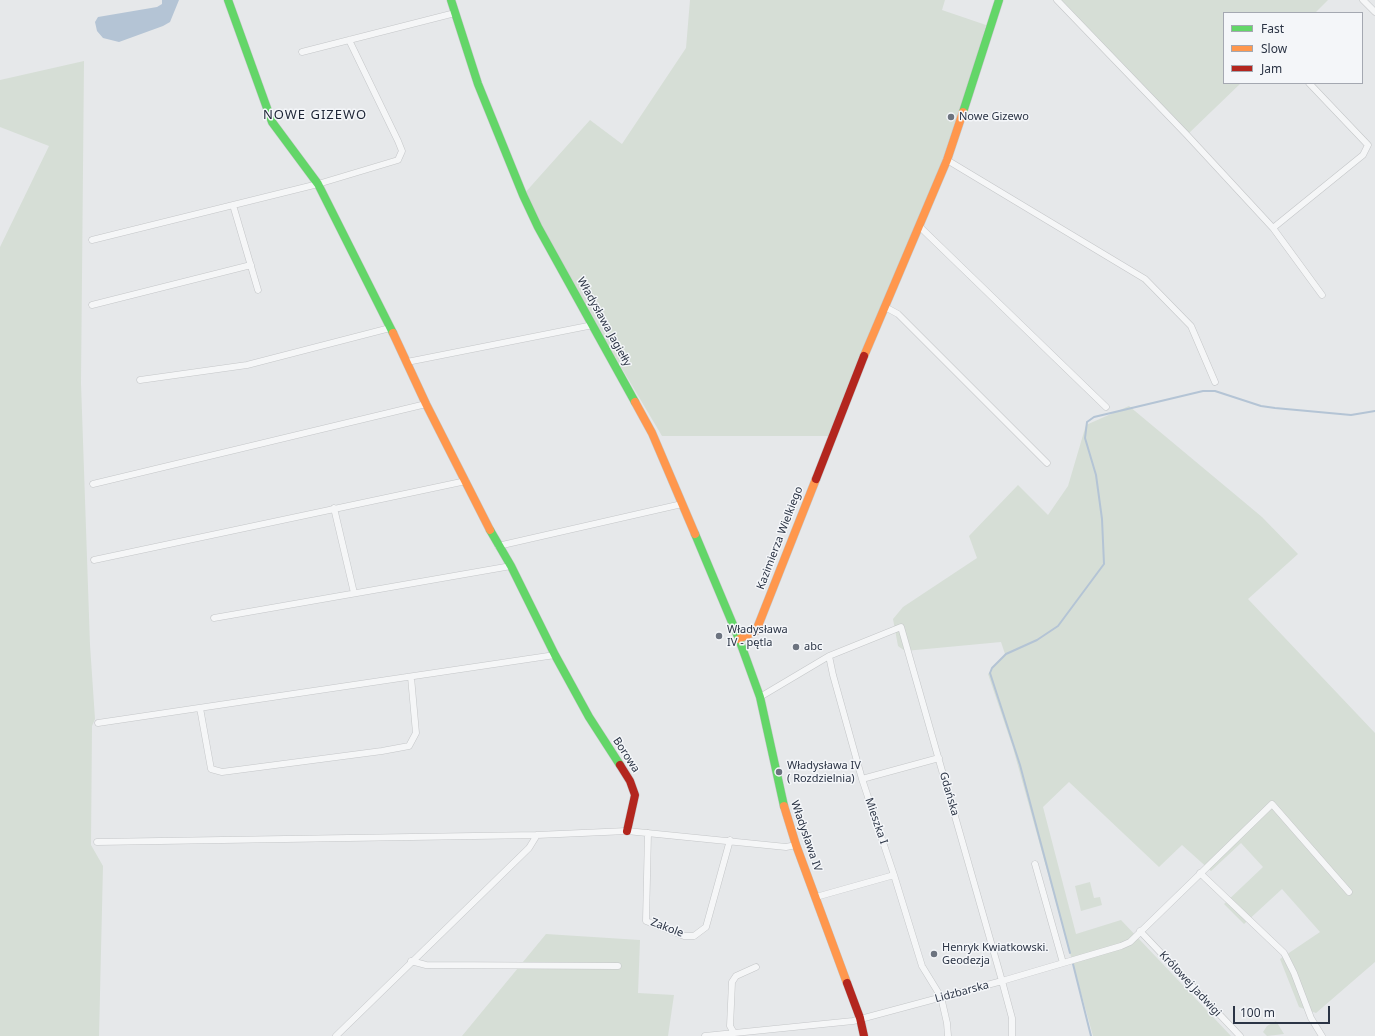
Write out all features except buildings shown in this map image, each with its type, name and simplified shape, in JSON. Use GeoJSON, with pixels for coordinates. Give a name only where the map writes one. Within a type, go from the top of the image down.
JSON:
{"type":"FeatureCollection","features":[{"type":"Feature","properties":{"kind":"street","name":"Borowa"},"geometry":{"type":"LineString","coordinates":[[228,0],[272,122],[318,184],[407,362],[426,404],[498,546],[511,566],[555,655],[589,717],[630,781],[635,795],[626,831]]}},
{"type":"Feature","properties":{"kind":"street","name":"Władysława Jagiełły"},"geometry":{"type":"LineString","coordinates":[[451,0],[478,84],[523,195],[538,227],[652,433],[739,639]]}},
{"type":"Feature","properties":{"kind":"street","name":"Kazimierza Wielkiego"},"geometry":{"type":"LineString","coordinates":[[739,639],[756,631],[832,436],[947,160],[999,0]]}},
{"type":"Feature","properties":{"kind":"street"},"geometry":{"type":"LineString","coordinates":[[1057,0],[1187,135],[1273,228],[1322,295]]}},
{"type":"Feature","properties":{"kind":"street"},"geometry":{"type":"LineString","coordinates":[[1363,0],[1375,12]]}},
{"type":"Feature","properties":{"kind":"street"},"geometry":{"type":"LineString","coordinates":[[302,52],[455,13]]}},
{"type":"Feature","properties":{"kind":"street"},"geometry":{"type":"LineString","coordinates":[[92,240],[318,184],[398,160],[402,151],[349,40]]}},
{"type":"Feature","properties":{"kind":"street"},"geometry":{"type":"LineString","coordinates":[[1310,84],[1368,145]]}},
{"type":"Feature","properties":{"kind":"street"},"geometry":{"type":"LineString","coordinates":[[1273,228],[1363,155],[1368,145],[1375,141]]}},
{"type":"Feature","properties":{"kind":"street"},"geometry":{"type":"LineString","coordinates":[[947,160],[1146,279],[1191,326],[1215,382]]}},
{"type":"Feature","properties":{"kind":"street"},"geometry":{"type":"LineString","coordinates":[[233,205],[258,290]]}},
{"type":"Feature","properties":{"kind":"street"},"geometry":{"type":"LineString","coordinates":[[920,227],[1106,407]]}},
{"type":"Feature","properties":{"kind":"street"},"geometry":{"type":"LineString","coordinates":[[92,305],[251,265]]}},
{"type":"Feature","properties":{"kind":"street"},"geometry":{"type":"LineString","coordinates":[[885,307],[898,314],[1047,463]]}},
{"type":"Feature","properties":{"kind":"street"},"geometry":{"type":"LineString","coordinates":[[407,362],[593,325]]}},
{"type":"Feature","properties":{"kind":"street"},"geometry":{"type":"LineString","coordinates":[[140,380],[247,365],[390,328]]}},
{"type":"Feature","properties":{"kind":"street"},"geometry":{"type":"LineString","coordinates":[[93,484],[426,404]]}},
{"type":"Feature","properties":{"kind":"street"},"geometry":{"type":"LineString","coordinates":[[94,560],[334,508],[466,482]]}},
{"type":"Feature","properties":{"kind":"street"},"geometry":{"type":"LineString","coordinates":[[498,546],[682,504]]}},
{"type":"Feature","properties":{"kind":"street"},"geometry":{"type":"LineString","coordinates":[[334,508],[354,593]]}},
{"type":"Feature","properties":{"kind":"street"},"geometry":{"type":"LineString","coordinates":[[214,618],[511,566]]}},
{"type":"Feature","properties":{"kind":"street","name":"Gdańska"},"geometry":{"type":"LineString","coordinates":[[829,656],[901,627],[1002,981],[1012,1018],[1012,1036]]}},
{"type":"Feature","properties":{"kind":"street","name":"Władysława IV"},"geometry":{"type":"LineString","coordinates":[[739,639],[760,697],[782,800],[796,844],[860,1018],[864,1036]]}},
{"type":"Feature","properties":{"kind":"street"},"geometry":{"type":"LineString","coordinates":[[98,722],[555,655]]}},
{"type":"Feature","properties":{"kind":"street"},"geometry":{"type":"LineString","coordinates":[[760,697],[829,656]]}},
{"type":"Feature","properties":{"kind":"street","name":"Mieszka I"},"geometry":{"type":"LineString","coordinates":[[829,656],[862,779],[922,966],[941,998],[947,1023],[948,1036]]}},
{"type":"Feature","properties":{"kind":"street"},"geometry":{"type":"LineString","coordinates":[[200,708],[211,769],[222,772],[382,751],[409,746],[416,733],[411,677]]}},
{"type":"Feature","properties":{"kind":"street"},"geometry":{"type":"LineString","coordinates":[[862,779],[939,758]]}},
{"type":"Feature","properties":{"kind":"street","name":"Lidzbarska"},"geometry":{"type":"LineString","coordinates":[[705,1036],[734,1033],[764,1033],[853,1021],[1002,981],[1121,946],[1130,942],[1272,804],[1349,892]]}},
{"type":"Feature","properties":{"kind":"street"},"geometry":{"type":"LineString","coordinates":[[97,842],[537,835],[626,831],[786,846],[796,844]]}},
{"type":"Feature","properties":{"kind":"street","name":"Zakole"},"geometry":{"type":"LineString","coordinates":[[648,832],[646,921],[684,936],[694,936],[706,927],[730,840]]}},
{"type":"Feature","properties":{"kind":"street"},"geometry":{"type":"LineString","coordinates":[[336,1036],[529,848],[537,835]]}},
{"type":"Feature","properties":{"kind":"street"},"geometry":{"type":"LineString","coordinates":[[1035,864],[1063,963]]}},
{"type":"Feature","properties":{"kind":"street"},"geometry":{"type":"LineString","coordinates":[[1200,873],[1284,953],[1294,973],[1311,1018],[1322,1036]]}},
{"type":"Feature","properties":{"kind":"street"},"geometry":{"type":"LineString","coordinates":[[816,897],[894,875]]}},
{"type":"Feature","properties":{"kind":"street","name":"Królowej Jadwigi"},"geometry":{"type":"LineString","coordinates":[[1140,931],[1240,1036]]}},
{"type":"Feature","properties":{"kind":"street"},"geometry":{"type":"LineString","coordinates":[[412,961],[426,965],[618,966]]}},
{"type":"Feature","properties":{"kind":"street"},"geometry":{"type":"LineString","coordinates":[[734,1033],[730,1026],[732,982],[736,976],[756,967]]}},
{"type":"Feature","properties":{"kind":"shaded area"},"geometry":{"type":"Polygon","coordinates":[[[690,0],[945,0],[942,10],[986,25],[947,160],[832,436],[662,436],[538,227],[523,195],[590,120],[622,144],[686,48],[690,0]]]}},
{"type":"Feature","properties":{"kind":"shaded area"},"geometry":{"type":"Polygon","coordinates":[[[1060,0],[1328,0],[1316,12],[1223,12],[1223,84],[1240,84],[1187,135],[1060,0]]]}},
{"type":"Feature","properties":{"kind":"shaded area"},"geometry":{"type":"Polygon","coordinates":[[[84,61],[81,383],[90,645],[95,719],[92,726],[91,845],[103,866],[99,1036],[0,1036],[0,247],[49,146],[0,127],[0,80],[84,61]]]}},
{"type":"Feature","properties":{"kind":"shaded area"},"geometry":{"type":"Polygon","coordinates":[[[1129,406],[1262,517],[1298,554],[1248,599],[1375,733],[1375,962],[1316,1013],[1299,1007],[1280,959],[1320,932],[1282,889],[1244,924],[1224,904],[1263,867],[1241,843],[1211,871],[1182,845],[1159,867],[1069,782],[1043,807],[1076,934],[1121,920],[1231,1036],[1093,1036],[1013,748],[988,674],[1005,654],[1001,642],[905,651],[898,646],[893,619],[903,607],[977,558],[969,536],[1018,485],[1048,515],[1068,486],[1086,425],[1129,406]]]}},
{"type":"Feature","properties":{"kind":"shaded area"},"geometry":{"type":"Polygon","coordinates":[[[1090,882],[1094,898],[1100,897],[1102,905],[1081,911],[1075,886],[1090,882]]]}},
{"type":"Feature","properties":{"kind":"shaded area"},"geometry":{"type":"Polygon","coordinates":[[[546,934],[640,940],[638,993],[674,995],[668,1036],[462,1036],[546,934]]]}},
{"type":"Feature","properties":{"kind":"shaded area"},"geometry":{"type":"Polygon","coordinates":[[[1276,1021],[1284,1034],[1267,1036],[1263,1032],[1267,1026],[1276,1021]]]}},
{"type":"Feature","properties":{"kind":"water"},"geometry":{"type":"Polygon","coordinates":[[[162,0],[179,0],[170,22],[163,26],[119,42],[103,38],[97,31],[95,22],[98,17],[157,7],[162,4],[162,0]]]}},
{"type":"Feature","properties":{"kind":"waterway"},"geometry":{"type":"LineString","coordinates":[[1070,953],[1020,765],[990,673],[992,668],[1006,654],[1037,640],[1058,626],[1104,564],[1102,519],[1096,475],[1085,438],[1087,422],[1094,417],[1203,391],[1215,391],[1261,406],[1275,408],[1351,415],[1375,411]]}},
{"type":"Feature","properties":{"kind":"waterway"},"geometry":{"type":"LineString","coordinates":[[1073,964],[1091,1036]]}},
{"type":"Feature","properties":{"kind":"traffic: fast"},"geometry":{"type":"LineString","coordinates":[[228,0],[272,122],[318,184],[393,333]]}},
{"type":"Feature","properties":{"kind":"traffic: fast"},"geometry":{"type":"LineString","coordinates":[[451,0],[478,84],[523,195],[538,227],[635,402]]}},
{"type":"Feature","properties":{"kind":"traffic: fast"},"geometry":{"type":"LineString","coordinates":[[963,112],[999,0]]}},
{"type":"Feature","properties":{"kind":"traffic: fast"},"geometry":{"type":"LineString","coordinates":[[490,530],[511,566],[555,655],[589,717],[620,765]]}},
{"type":"Feature","properties":{"kind":"traffic: fast"},"geometry":{"type":"LineString","coordinates":[[695,534],[739,639],[760,697],[784,806]]}},
{"type":"Feature","properties":{"kind":"traffic: slow"},"geometry":{"type":"LineString","coordinates":[[864,356],[947,160],[963,112]]}},
{"type":"Feature","properties":{"kind":"traffic: slow"},"geometry":{"type":"LineString","coordinates":[[393,333],[426,404],[490,530]]}},
{"type":"Feature","properties":{"kind":"traffic: slow"},"geometry":{"type":"LineString","coordinates":[[635,402],[652,433],[695,534]]}},
{"type":"Feature","properties":{"kind":"traffic: slow"},"geometry":{"type":"LineString","coordinates":[[739,639],[756,631],[816,479]]}},
{"type":"Feature","properties":{"kind":"traffic: slow"},"geometry":{"type":"LineString","coordinates":[[784,806],[796,845],[847,983]]}},
{"type":"Feature","properties":{"kind":"traffic: jam"},"geometry":{"type":"LineString","coordinates":[[816,479],[864,356]]}},
{"type":"Feature","properties":{"kind":"traffic: jam"},"geometry":{"type":"LineString","coordinates":[[620,765],[630,781],[635,795],[627,831]]}},
{"type":"Feature","properties":{"kind":"traffic: jam"},"geometry":{"type":"LineString","coordinates":[[847,983],[860,1018],[864,1036]]}},
{"type":"Feature","properties":{"kind":"place","name":"Nowe Gizewo"},"geometry":{"type":"Point","coordinates":[951,117]}},
{"type":"Feature","properties":{"kind":"place","name":"Władysława IV - pętla"},"geometry":{"type":"Point","coordinates":[719,636]}},
{"type":"Feature","properties":{"kind":"place","name":"abc"},"geometry":{"type":"Point","coordinates":[796,647]}},
{"type":"Feature","properties":{"kind":"place","name":"Władysława IV ( Rozdzielnia)"},"geometry":{"type":"Point","coordinates":[779,772]}},
{"type":"Feature","properties":{"kind":"place","name":"Henryk Kwiatkowski. Geodezja"},"geometry":{"type":"Point","coordinates":[934,954]}},
{"type":"Feature","properties":{"kind":"district","name":"NOWE GIZEWO"},"geometry":{"type":"Point","coordinates":[315,115]}}]}
